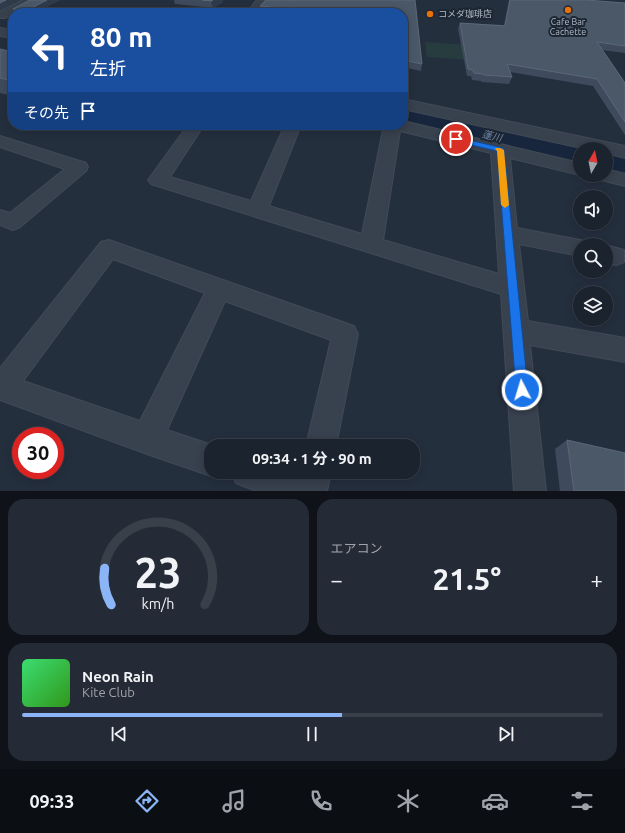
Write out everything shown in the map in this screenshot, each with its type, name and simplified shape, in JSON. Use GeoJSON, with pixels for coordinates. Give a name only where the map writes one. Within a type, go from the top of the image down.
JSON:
{"type":"FeatureCollection","features":[{"type":"Feature","properties":{"kind":"street"},"geometry":{"type":"LineString","coordinates":[[20,8],[32,0]]}},
{"type":"Feature","properties":{"kind":"street"},"geometry":{"type":"LineString","coordinates":[[256,8],[263,0]]}},
{"type":"Feature","properties":{"kind":"street"},"geometry":{"type":"LineString","coordinates":[[408,106],[508,141],[573,166]]}},
{"type":"Feature","properties":{"kind":"street"},"geometry":{"type":"LineString","coordinates":[[408,127],[508,141],[625,152]]}},
{"type":"Feature","properties":{"kind":"street"},"geometry":{"type":"LineString","coordinates":[[193,130],[158,180],[513,288]]}},
{"type":"Feature","properties":{"kind":"street"},"geometry":{"type":"LineString","coordinates":[[257,210],[291,130]]}},
{"type":"Feature","properties":{"kind":"street"},"geometry":{"type":"LineString","coordinates":[[371,245],[391,130]]}},
{"type":"Feature","properties":{"kind":"street"},"geometry":{"type":"LineString","coordinates":[[0,141],[79,167],[13,222],[0,217]]}},
{"type":"Feature","properties":{"kind":"street"},"geometry":{"type":"LineString","coordinates":[[508,141],[508,234],[530,491]]}},
{"type":"Feature","properties":{"kind":"street"},"geometry":{"type":"LineString","coordinates":[[613,177],[625,180]]}},
{"type":"Feature","properties":{"kind":"street"},"geometry":{"type":"LineString","coordinates":[[508,234],[573,247]]}},
{"type":"Feature","properties":{"kind":"street"},"geometry":{"type":"LineString","coordinates":[[204,458],[1,388],[109,248],[345,334],[322,439]]}},
{"type":"Feature","properties":{"kind":"street"},"geometry":{"type":"LineString","coordinates":[[147,439],[219,288]]}},
{"type":"Feature","properties":{"kind":"street"},"geometry":{"type":"LineString","coordinates":[[517,332],[625,350]]}},
{"type":"Feature","properties":{"kind":"street"},"geometry":{"type":"LineString","coordinates":[[269,479],[306,491]]}},
{"type":"Feature","properties":{"kind":"street"},"geometry":{"type":"LineString","coordinates":[[311,491],[314,479]]}},
{"type":"Feature","properties":{"kind":"green space"},"geometry":{"type":"Polygon","coordinates":[[[425,42],[469,45],[473,60],[427,57],[425,42]]]}},
{"type":"Feature","properties":{"kind":"water","name":"蓬川"},"geometry":{"type":"Polygon","coordinates":[[[408,109],[573,145],[573,160],[408,121],[408,109]]]}},
{"type":"Feature","properties":{"kind":"water"},"geometry":{"type":"Polygon","coordinates":[[[613,154],[625,157],[625,172],[613,169],[613,154]]]}},
{"type":"Feature","properties":{"kind":"building"},"geometry":{"type":"Polygon","coordinates":[[[30,0],[47,0],[32,8],[15,8],[30,0]]]}},
{"type":"Feature","properties":{"kind":"building"},"geometry":{"type":"Polygon","coordinates":[[[266,0],[415,0],[422,64],[408,61],[408,8],[281,8],[260,6],[266,0]]]}},
{"type":"Feature","properties":{"kind":"building"},"geometry":{"type":"Polygon","coordinates":[[[510,0],[586,0],[625,3],[625,46],[597,42],[625,83],[625,122],[597,79],[507,64],[512,77],[484,75],[474,73],[473,70],[468,69],[460,23],[505,26],[510,0]]]}},
{"type":"Feature","properties":{"kind":"building"},"geometry":{"type":"Polygon","coordinates":[[[0,49],[8,51],[8,80],[0,78],[0,49]]]}},
{"type":"Feature","properties":{"kind":"building"},"geometry":{"type":"Polygon","coordinates":[[[567,440],[625,453],[625,491],[574,491],[567,440]]]}},
{"type":"Feature","properties":{"kind":"slow traffic"},"geometry":{"type":"LineString","coordinates":[[498,149],[500,150],[505,205]]}},
{"type":"Feature","properties":{"kind":"place","name":"Cafe Bar Cachette"},"geometry":{"type":"Point","coordinates":[568,10]}},
{"type":"Feature","properties":{"kind":"place","name":"コメダ珈琲店"},"geometry":{"type":"Point","coordinates":[430,14]}},
{"type":"Feature","properties":{"kind":"route"},"geometry":{"type":"LineString","coordinates":[[456,139],[500,150],[522,390]]}}]}
